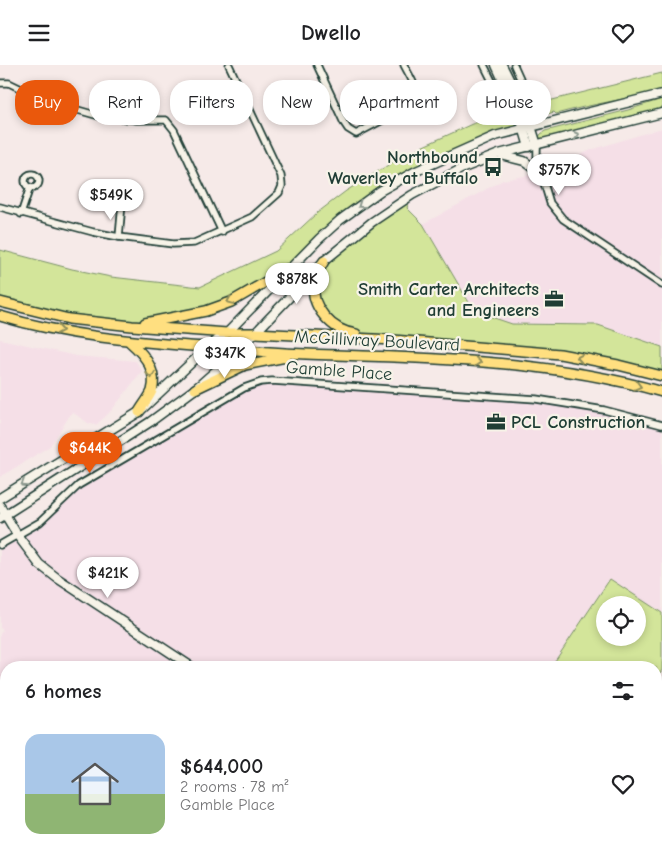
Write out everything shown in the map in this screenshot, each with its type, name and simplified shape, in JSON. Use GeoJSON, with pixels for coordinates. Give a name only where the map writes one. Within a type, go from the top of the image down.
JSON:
{"type":"FeatureCollection","features":[{"type":"Feature","properties":{"kind":"main road"},"geometry":{"type":"LineString","coordinates":[[496,65],[505,80]]}},
{"type":"Feature","properties":{"kind":"main road"},"geometry":{"type":"LineString","coordinates":[[502,65],[508,80]]}},
{"type":"Feature","properties":{"kind":"main road"},"geometry":{"type":"LineString","coordinates":[[0,498],[139,412],[208,347],[227,333],[288,269],[340,220],[380,191],[414,172],[495,136],[662,94]]}},
{"type":"Feature","properties":{"kind":"main road"},"geometry":{"type":"LineString","coordinates":[[3,516],[150,422],[195,389],[238,351],[324,261],[372,222],[412,195],[461,169],[499,155],[662,113]]}},
{"type":"Feature","properties":{"kind":"main road"},"geometry":{"type":"LineString","coordinates":[[526,125],[533,146]]}},
{"type":"Feature","properties":{"kind":"main road"},"geometry":{"type":"LineString","coordinates":[[499,155],[524,161],[541,173]]}},
{"type":"Feature","properties":{"kind":"main road"},"geometry":{"type":"LineString","coordinates":[[324,261],[316,275],[314,288],[318,307],[323,315],[332,323],[352,334],[393,340]]}},
{"type":"Feature","properties":{"kind":"main road"},"geometry":{"type":"LineString","coordinates":[[132,326],[206,311],[231,302],[288,269]]}},
{"type":"Feature","properties":{"kind":"main road","name":"McGillivray Boulevard"},"geometry":{"type":"LineString","coordinates":[[0,302],[69,319],[132,326],[227,333],[393,340],[560,354],[662,376]]}},
{"type":"Feature","properties":{"kind":"main road","name":"McGillivray Boulevard"},"geometry":{"type":"LineString","coordinates":[[0,316],[25,324],[129,342],[208,347],[238,351],[372,355],[539,367],[611,379],[662,392]]}},
{"type":"Feature","properties":{"kind":"main road"},"geometry":{"type":"LineString","coordinates":[[129,342],[139,350],[149,363],[153,376],[152,391],[139,412]]}},
{"type":"Feature","properties":{"kind":"main road"},"geometry":{"type":"LineString","coordinates":[[195,389],[245,365],[307,354]]}},
{"type":"Feature","properties":{"kind":"main road"},"geometry":{"type":"LineString","coordinates":[[0,506],[3,516],[39,564],[57,578],[183,661]]}},
{"type":"Feature","properties":{"kind":"street"},"geometry":{"type":"LineString","coordinates":[[0,207],[21,214],[119,237],[184,244],[204,241],[252,217],[278,193],[282,186],[281,176],[229,65]]}},
{"type":"Feature","properties":{"kind":"street"},"geometry":{"type":"LineString","coordinates":[[317,65],[344,123],[348,129],[356,133],[414,103],[417,97],[416,90],[404,65]]}},
{"type":"Feature","properties":{"kind":"street"},"geometry":{"type":"LineString","coordinates":[[484,65],[492,80]]}},
{"type":"Feature","properties":{"kind":"street"},"geometry":{"type":"LineString","coordinates":[[514,65],[521,80]]}},
{"type":"Feature","properties":{"kind":"street"},"geometry":{"type":"LineString","coordinates":[[0,83],[9,83],[46,101],[99,116],[166,120],[174,130],[222,232]]}},
{"type":"Feature","properties":{"kind":"street"},"geometry":{"type":"LineString","coordinates":[[533,146],[550,203],[563,219],[662,285]]}},
{"type":"Feature","properties":{"kind":"street"},"geometry":{"type":"LineString","coordinates":[[21,214],[30,187]]}},
{"type":"Feature","properties":{"kind":"street"},"geometry":{"type":"LineString","coordinates":[[119,237],[122,205]]}},
{"type":"Feature","properties":{"kind":"street","name":"Gamble Place"},"geometry":{"type":"LineString","coordinates":[[0,545],[40,522],[78,485],[236,392],[261,382],[272,381],[536,399],[604,410],[662,425]]}},
{"type":"Feature","properties":{"kind":"shaded area"},"geometry":{"type":"Polygon","coordinates":[[[662,128],[662,347],[598,325],[512,324],[474,311],[423,224],[503,180],[541,173],[591,150],[662,128]]]}},
{"type":"Feature","properties":{"kind":"shaded area"},"geometry":{"type":"Polygon","coordinates":[[[0,339],[76,356],[136,361],[142,371],[111,411],[96,425],[88,423],[72,412],[50,446],[0,477],[0,339]]]}},
{"type":"Feature","properties":{"kind":"shaded area"},"geometry":{"type":"Polygon","coordinates":[[[272,381],[581,405],[662,425],[662,661],[0,661],[0,634],[3,630],[0,628],[0,543],[40,522],[79,485],[244,388],[272,381]]]}},
{"type":"Feature","properties":{"kind":"green space"},"geometry":{"type":"Polygon","coordinates":[[[662,73],[662,91],[556,114],[554,112],[551,113],[551,100],[662,73]]]}},
{"type":"Feature","properties":{"kind":"green space"},"geometry":{"type":"Polygon","coordinates":[[[662,99],[662,111],[546,140],[538,138],[545,131],[628,110],[662,99]]]}},
{"type":"Feature","properties":{"kind":"green space"},"geometry":{"type":"Polygon","coordinates":[[[470,125],[525,125],[527,128],[495,136],[380,191],[288,269],[231,302],[132,326],[69,319],[0,302],[0,250],[111,277],[200,287],[276,251],[317,213],[346,191],[408,153],[470,125]]]}},
{"type":"Feature","properties":{"kind":"green space"},"geometry":{"type":"Polygon","coordinates":[[[412,195],[407,208],[423,224],[474,311],[512,324],[598,325],[662,347],[662,376],[618,365],[352,334],[323,315],[314,288],[324,261],[412,195]]]}},
{"type":"Feature","properties":{"kind":"green space"},"geometry":{"type":"Polygon","coordinates":[[[610,579],[636,596],[599,596],[610,579]]]}},
{"type":"Feature","properties":{"kind":"green space"},"geometry":{"type":"Polygon","coordinates":[[[596,600],[596,646],[646,646],[646,603],[662,613],[662,661],[555,661],[596,600]]]}},
{"type":"Feature","properties":{"kind":"place","name":"Northbound Waverley at Buffalo"},"geometry":{"type":"Point","coordinates":[493,167]}},
{"type":"Feature","properties":{"kind":"place","name":"Smith Carter Architects and Engineers"},"geometry":{"type":"Point","coordinates":[554,299]}},
{"type":"Feature","properties":{"kind":"place","name":"PCL Construction"},"geometry":{"type":"Point","coordinates":[496,422]}}]}
